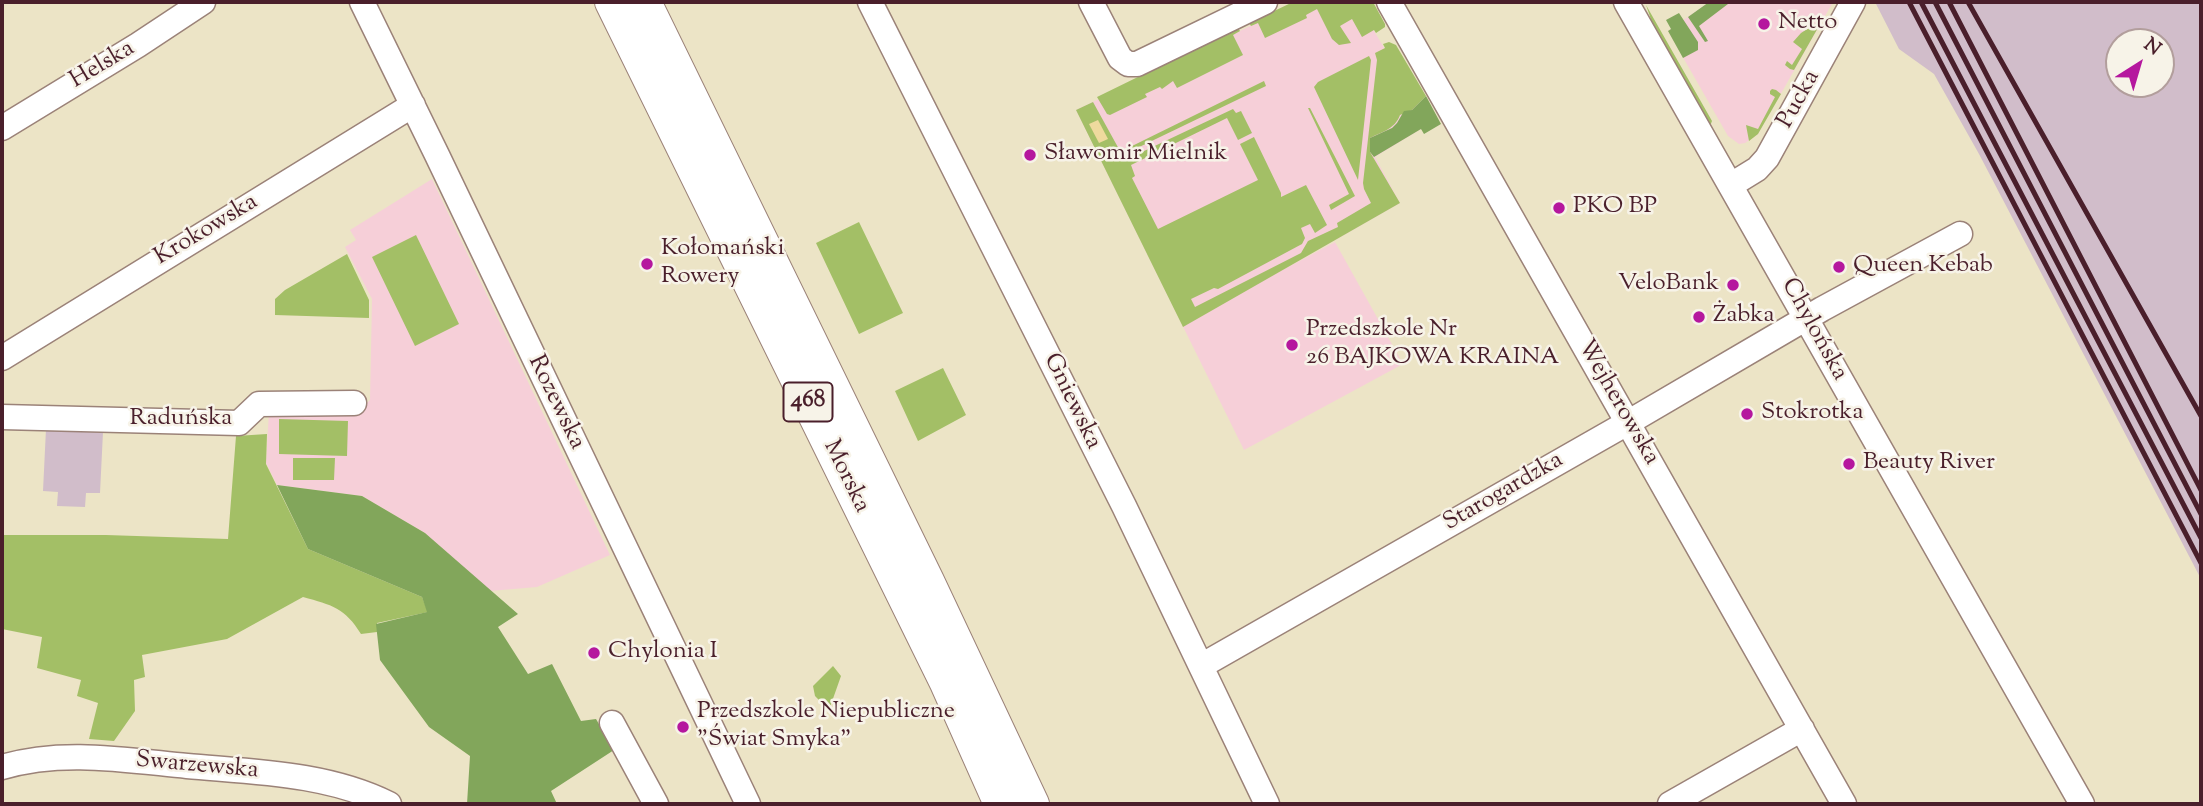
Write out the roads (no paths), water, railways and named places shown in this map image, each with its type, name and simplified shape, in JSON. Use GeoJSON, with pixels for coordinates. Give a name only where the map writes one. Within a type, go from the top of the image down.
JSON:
{"type":"FeatureCollection","features":[{"type":"Feature","properties":{"kind":"main road","name":"Morska"},"geometry":{"type":"LineString","coordinates":[[611,2],[946,683],[1000,804]]}},
{"type":"Feature","properties":{"kind":"main road","name":"Morska"},"geometry":{"type":"LineString","coordinates":[[645,2],[934,593],[1033,804]]}},
{"type":"Feature","properties":{"kind":"street","name":"Helska"},"geometry":{"type":"LineString","coordinates":[[2,128],[203,2]]}},
{"type":"Feature","properties":{"kind":"street","name":"Rozewska"},"geometry":{"type":"LineString","coordinates":[[362,2],[413,105],[739,801]]}},
{"type":"Feature","properties":{"kind":"street","name":"Gniewska"},"geometry":{"type":"LineString","coordinates":[[870,2],[1124,506],[1267,804]]}},
{"type":"Feature","properties":{"kind":"street"},"geometry":{"type":"LineString","coordinates":[[1091,2],[1120,58],[1128,64],[1137,64],[1265,2]]}},
{"type":"Feature","properties":{"kind":"street","name":"Wejherowska"},"geometry":{"type":"LineString","coordinates":[[1389,2],[1844,804]]}},
{"type":"Feature","properties":{"kind":"street","name":"Chylońska"},"geometry":{"type":"LineString","coordinates":[[1626,2],[2082,804]]}},
{"type":"Feature","properties":{"kind":"street","name":"Pucka"},"geometry":{"type":"LineString","coordinates":[[1731,185],[1757,169],[1767,158],[1853,2]]}},
{"type":"Feature","properties":{"kind":"street","name":"Krokowska"},"geometry":{"type":"LineString","coordinates":[[2,358],[413,105]]}},
{"type":"Feature","properties":{"kind":"street","name":"Starogardzka"},"geometry":{"type":"LineString","coordinates":[[1201,666],[1806,318],[1960,234]]}},
{"type":"Feature","properties":{"kind":"street","name":"Raduńska"},"geometry":{"type":"LineString","coordinates":[[2,417],[239,424],[259,404],[354,403]]}},
{"type":"Feature","properties":{"kind":"street"},"geometry":{"type":"LineString","coordinates":[[612,723],[656,804]]}},
{"type":"Feature","properties":{"kind":"street"},"geometry":{"type":"LineString","coordinates":[[1670,804],[1802,729]]}},
{"type":"Feature","properties":{"kind":"street","name":"Swarzewska"},"geometry":{"type":"LineString","coordinates":[[2,766],[58,757],[85,757],[291,776],[333,783],[389,804]]}},
{"type":"Feature","properties":{"kind":"railway"},"geometry":{"type":"LineString","coordinates":[[1909,2],[2201,563]]}},
{"type":"Feature","properties":{"kind":"railway"},"geometry":{"type":"LineString","coordinates":[[1921,2],[2201,538]]}},
{"type":"Feature","properties":{"kind":"railway"},"geometry":{"type":"LineString","coordinates":[[1935,2],[2201,514]]}},
{"type":"Feature","properties":{"kind":"railway"},"geometry":{"type":"LineString","coordinates":[[1949,2],[2201,490]]}},
{"type":"Feature","properties":{"kind":"railway"},"geometry":{"type":"LineString","coordinates":[[1968,2],[2201,416]]}},
{"type":"Feature","properties":{"kind":"place","name":"Netto"},"geometry":{"type":"Point","coordinates":[1764,24]}},
{"type":"Feature","properties":{"kind":"place","name":"Sławomir Mielnik"},"geometry":{"type":"Point","coordinates":[1030,155]}},
{"type":"Feature","properties":{"kind":"place","name":"PKO BP"},"geometry":{"type":"Point","coordinates":[1559,208]}},
{"type":"Feature","properties":{"kind":"place","name":"Kołomański Rowery"},"geometry":{"type":"Point","coordinates":[647,264]}},
{"type":"Feature","properties":{"kind":"place","name":"Queen Kebab"},"geometry":{"type":"Point","coordinates":[1839,267]}},
{"type":"Feature","properties":{"kind":"place","name":"VeloBank"},"geometry":{"type":"Point","coordinates":[1733,285]}},
{"type":"Feature","properties":{"kind":"place","name":"Żabka"},"geometry":{"type":"Point","coordinates":[1699,317]}},
{"type":"Feature","properties":{"kind":"place","name":"Przedszkole Nr 26 BAJKOWA KRAINA"},"geometry":{"type":"Point","coordinates":[1292,345]}},
{"type":"Feature","properties":{"kind":"place","name":"Stokrotka"},"geometry":{"type":"Point","coordinates":[1747,414]}},
{"type":"Feature","properties":{"kind":"place","name":"Beauty River"},"geometry":{"type":"Point","coordinates":[1849,464]}},
{"type":"Feature","properties":{"kind":"place","name":"Chylonia I"},"geometry":{"type":"Point","coordinates":[594,653]}},
{"type":"Feature","properties":{"kind":"place","name":"Przedszkole Niepubliczne \"Świat Smyka\""},"geometry":{"type":"Point","coordinates":[683,727]}}]}
